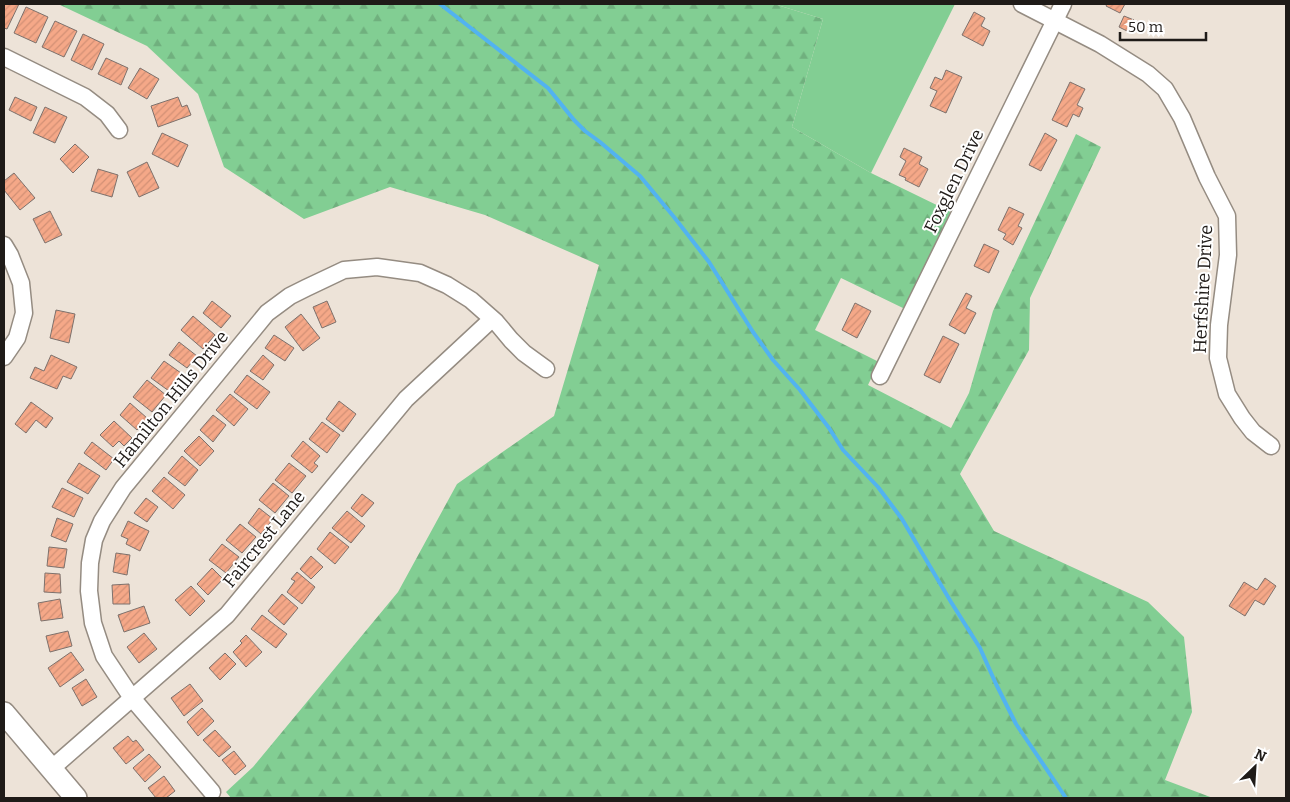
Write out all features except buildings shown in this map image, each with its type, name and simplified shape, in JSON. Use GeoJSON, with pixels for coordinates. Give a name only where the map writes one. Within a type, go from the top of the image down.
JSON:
{"type":"FeatureCollection","features":[{"type":"Feature","properties":{"kind":"main road"},"geometry":{"type":"LineString","coordinates":[[4,713],[76,798]]}},
{"type":"Feature","properties":{"kind":"street","name":"Herfshire Drive"},"geometry":{"type":"LineString","coordinates":[[1022,4],[1100,44],[1148,74],[1165,89],[1182,118],[1227,216],[1228,255],[1218,333],[1218,358],[1225,385],[1242,418],[1253,432],[1272,446]]}},
{"type":"Feature","properties":{"kind":"street","name":"Foxglen Drive"},"geometry":{"type":"LineString","coordinates":[[880,376],[1063,4]]}},
{"type":"Feature","properties":{"kind":"street"},"geometry":{"type":"LineString","coordinates":[[4,57],[85,96],[107,114],[119,130]]}},
{"type":"Feature","properties":{"kind":"street"},"geometry":{"type":"LineString","coordinates":[[4,245],[21,283],[24,313],[17,338],[4,358]]}},
{"type":"Feature","properties":{"kind":"street","name":"Hamilton Hills Drive"},"geometry":{"type":"LineString","coordinates":[[212,792],[132,698],[104,656],[93,623],[89,591],[90,563],[94,540],[102,521],[123,488],[268,313],[290,296],[344,270],[377,267],[420,274],[447,285],[471,300],[524,353],[546,369]]}},
{"type":"Feature","properties":{"kind":"street","name":"Faircrest Lane"},"geometry":{"type":"LineString","coordinates":[[52,769],[227,615],[406,399],[492,319]]}},
{"type":"Feature","properties":{"kind":"green space"},"geometry":{"type":"Polygon","coordinates":[[[58,4],[774,4],[823,19],[792,127],[871,173],[951,212],[905,309],[841,278],[815,330],[879,362],[868,385],[951,428],[969,393],[993,311],[1076,134],[1101,147],[1030,298],[1029,350],[960,474],[994,531],[1148,602],[1184,637],[1192,712],[1165,780],[1213,798],[231,798],[226,792],[253,767],[398,592],[457,484],[554,416],[599,265],[485,215],[390,187],[304,219],[224,167],[198,94],[147,46],[58,4]]]}},
{"type":"Feature","properties":{"kind":"green space"},"geometry":{"type":"Polygon","coordinates":[[[774,4],[955,4],[871,173],[792,127],[823,19],[774,4]]]}},
{"type":"Feature","properties":{"kind":"waterway"},"geometry":{"type":"LineString","coordinates":[[440,4],[548,88],[585,131],[640,176],[674,217],[709,262],[773,360],[800,390],[843,450],[878,487],[902,519],[980,648],[1016,724],[1066,798]]}}]}
